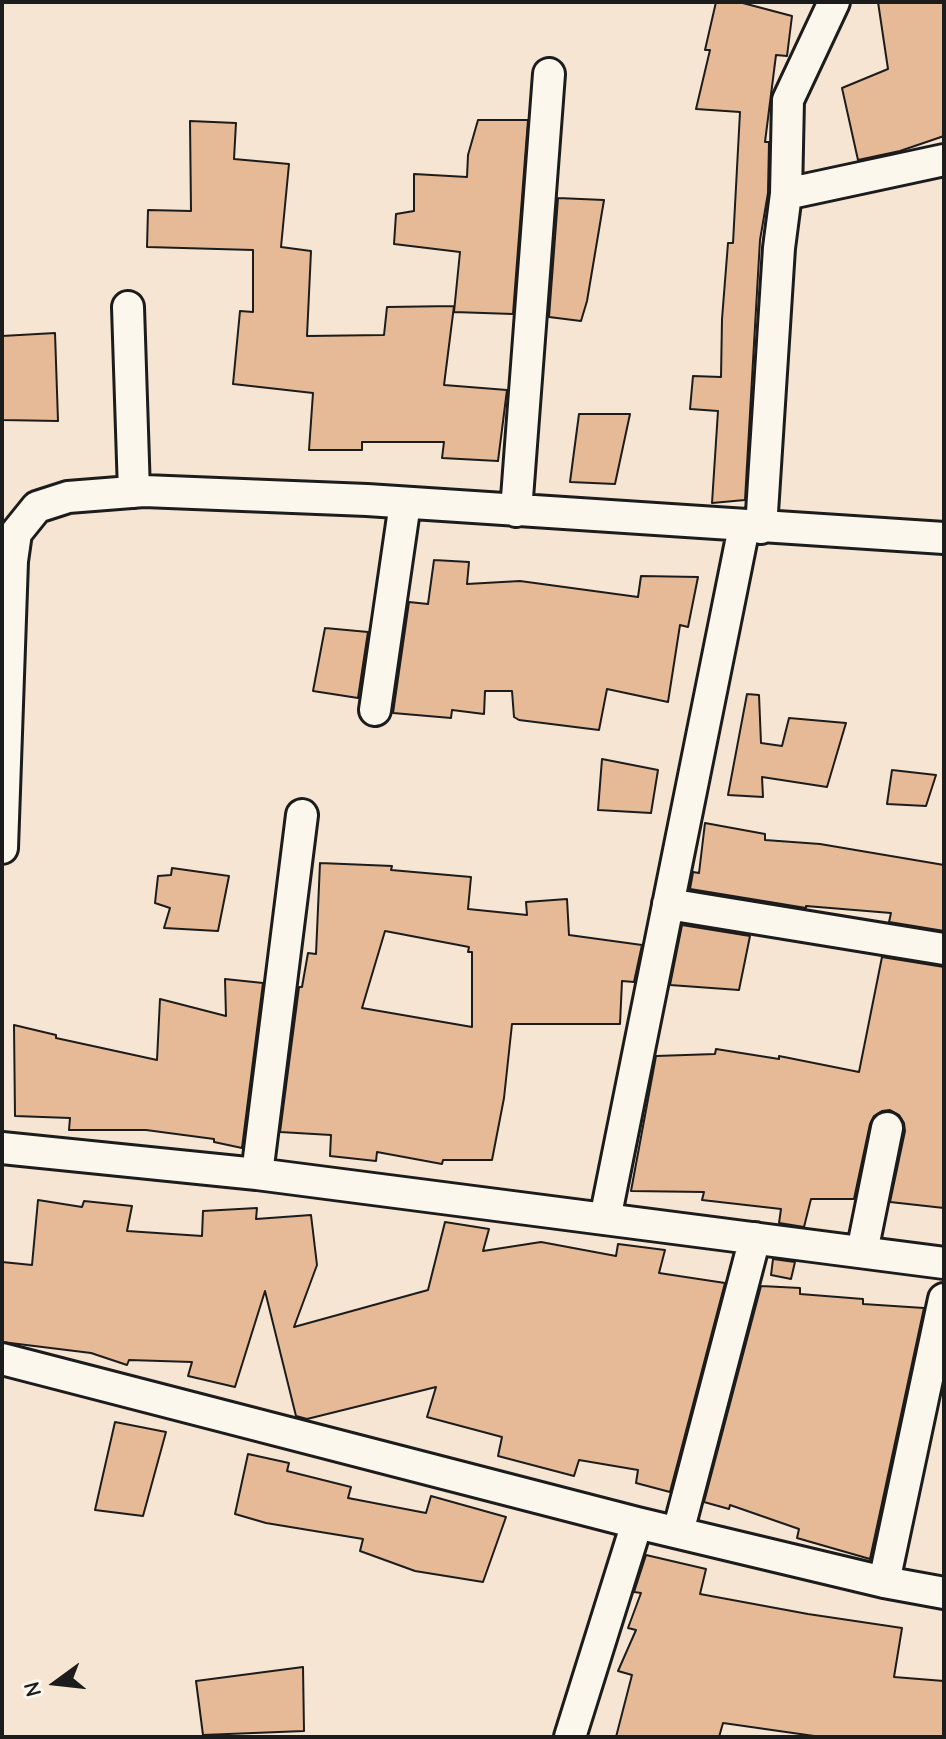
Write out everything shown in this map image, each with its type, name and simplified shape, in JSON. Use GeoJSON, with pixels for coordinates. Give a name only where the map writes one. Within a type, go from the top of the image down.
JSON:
{"type":"FeatureCollection","features":[{"type":"Feature","properties":{"kind":"street"},"geometry":{"type":"LineString","coordinates":[[605,1219],[668,904],[752,527],[786,194],[788,100],[834,2]]}},
{"type":"Feature","properties":{"kind":"street"},"geometry":{"type":"LineString","coordinates":[[516,511],[549,74]]}},
{"type":"Feature","properties":{"kind":"street"},"geometry":{"type":"LineString","coordinates":[[786,194],[944,160]]}},
{"type":"Feature","properties":{"kind":"street"},"geometry":{"type":"LineString","coordinates":[[128,307],[134,492]]}},
{"type":"Feature","properties":{"kind":"street"},"geometry":{"type":"LineString","coordinates":[[2,848],[12,561],[16,533],[37,507],[68,497],[134,492],[405,503],[944,538]]}},
{"type":"Feature","properties":{"kind":"street"},"geometry":{"type":"LineString","coordinates":[[375,710],[405,503]]}},
{"type":"Feature","properties":{"kind":"street"},"geometry":{"type":"LineString","coordinates":[[257,1174],[302,815]]}},
{"type":"Feature","properties":{"kind":"street"},"geometry":{"type":"LineString","coordinates":[[668,904],[944,949]]}},
{"type":"Feature","properties":{"kind":"street"},"geometry":{"type":"LineString","coordinates":[[862,1252],[887,1128]]}},
{"type":"Feature","properties":{"kind":"street"},"geometry":{"type":"LineString","coordinates":[[2,1148],[257,1174],[944,1263]]}},
{"type":"Feature","properties":{"kind":"street"},"geometry":{"type":"LineString","coordinates":[[678,1532],[755,1238]]}},
{"type":"Feature","properties":{"kind":"street"},"geometry":{"type":"LineString","coordinates":[[884,1582],[944,1299]]}},
{"type":"Feature","properties":{"kind":"street"},"geometry":{"type":"LineString","coordinates":[[2,1359],[637,1523],[884,1582],[944,1593]]}},
{"type":"Feature","properties":{"kind":"street"},"geometry":{"type":"LineString","coordinates":[[570,1737],[637,1523]]}},
{"type":"Feature","properties":{"kind":"building"},"geometry":{"type":"Polygon","coordinates":[[[716,2],[739,2],[792,16],[787,56],[776,55],[765,142],[769,142],[768,193],[760,240],[745,500],[712,503],[718,411],[690,409],[693,376],[721,377],[722,319],[728,243],[733,243],[740,112],[696,109],[710,50],[705,50],[716,2]]]}},
{"type":"Feature","properties":{"kind":"building"},"geometry":{"type":"Polygon","coordinates":[[[878,2],[944,2],[944,136],[900,151],[858,160],[842,88],[888,69],[878,2]]]}},
{"type":"Feature","properties":{"kind":"building"},"geometry":{"type":"Polygon","coordinates":[[[478,120],[528,120],[513,314],[454,312],[460,252],[394,244],[396,214],[414,211],[414,174],[467,177],[468,155],[478,120]]]}},
{"type":"Feature","properties":{"kind":"building"},"geometry":{"type":"Polygon","coordinates":[[[190,121],[236,123],[234,159],[289,164],[281,247],[311,251],[307,336],[384,335],[387,307],[454,306],[444,385],[507,390],[498,461],[442,458],[444,442],[362,442],[362,450],[309,450],[313,393],[233,384],[240,311],[253,312],[253,250],[147,247],[148,210],[191,211],[190,121]]]}},
{"type":"Feature","properties":{"kind":"building"},"geometry":{"type":"Polygon","coordinates":[[[558,198],[604,200],[581,321],[549,317],[558,198]]]}},
{"type":"Feature","properties":{"kind":"building"},"geometry":{"type":"Polygon","coordinates":[[[55,333],[58,421],[2,420],[2,336],[55,333]]]}},
{"type":"Feature","properties":{"kind":"building"},"geometry":{"type":"Polygon","coordinates":[[[579,414],[630,414],[615,484],[570,482],[579,414]]]}},
{"type":"Feature","properties":{"kind":"building"},"geometry":{"type":"Polygon","coordinates":[[[434,560],[469,562],[467,584],[520,581],[638,597],[641,576],[698,577],[688,627],[680,625],[668,702],[607,689],[599,730],[519,720],[514,717],[512,691],[485,691],[484,714],[452,710],[451,718],[393,713],[409,602],[428,604],[434,560]]]}},
{"type":"Feature","properties":{"kind":"building"},"geometry":{"type":"Polygon","coordinates":[[[325,628],[368,632],[358,698],[313,691],[325,628]]]}},
{"type":"Feature","properties":{"kind":"building"},"geometry":{"type":"Polygon","coordinates":[[[747,694],[759,695],[761,743],[782,746],[789,718],[846,723],[827,787],[762,777],[763,797],[728,795],[747,694]]]}},
{"type":"Feature","properties":{"kind":"building"},"geometry":{"type":"Polygon","coordinates":[[[602,759],[658,770],[651,813],[598,810],[602,759]]]}},
{"type":"Feature","properties":{"kind":"building"},"geometry":{"type":"Polygon","coordinates":[[[892,770],[936,775],[926,806],[887,804],[892,770]]]}},
{"type":"Feature","properties":{"kind":"building"},"geometry":{"type":"Polygon","coordinates":[[[705,823],[765,834],[765,840],[820,844],[944,865],[944,931],[889,922],[891,913],[806,908],[690,889],[693,872],[699,873],[705,823]]]}},
{"type":"Feature","properties":{"kind":"building"},"geometry":{"type":"Polygon","coordinates":[[[320,863],[392,866],[391,870],[471,877],[468,909],[527,915],[526,902],[567,899],[569,935],[642,945],[634,982],[622,981],[620,1024],[512,1024],[504,1098],[492,1160],[443,1160],[442,1164],[377,1152],[376,1161],[330,1156],[331,1135],[280,1132],[299,987],[302,987],[308,953],[316,954],[320,863]],[[385,931],[362,1008],[472,1027],[472,952],[468,952],[469,947],[385,931]]]}},
{"type":"Feature","properties":{"kind":"building"},"geometry":{"type":"Polygon","coordinates":[[[172,868],[229,876],[218,931],[164,928],[170,908],[155,903],[158,876],[171,875],[172,868]]]}},
{"type":"Feature","properties":{"kind":"building"},"geometry":{"type":"Polygon","coordinates":[[[682,925],[750,936],[739,990],[670,985],[682,925]]]}},
{"type":"Feature","properties":{"kind":"building"},"geometry":{"type":"Polygon","coordinates":[[[882,957],[944,967],[944,1208],[890,1202],[905,1131],[899,1115],[890,1110],[874,1116],[870,1124],[854,1199],[811,1199],[804,1227],[779,1223],[781,1209],[702,1200],[704,1192],[631,1191],[656,1056],[715,1054],[716,1049],[779,1059],[779,1056],[859,1072],[882,957]]]}},
{"type":"Feature","properties":{"kind":"building"},"geometry":{"type":"Polygon","coordinates":[[[225,979],[263,983],[242,1148],[214,1142],[214,1139],[146,1130],[69,1130],[70,1118],[15,1116],[14,1025],[56,1035],[56,1038],[157,1060],[160,999],[226,1016],[225,979]]]}},
{"type":"Feature","properties":{"kind":"building"},"geometry":{"type":"Polygon","coordinates":[[[38,1200],[82,1207],[84,1201],[132,1206],[127,1231],[202,1236],[203,1211],[257,1208],[256,1219],[311,1215],[317,1265],[294,1327],[428,1290],[445,1222],[489,1229],[483,1251],[541,1242],[616,1256],[618,1244],[665,1250],[659,1273],[725,1283],[670,1492],[636,1483],[638,1470],[579,1460],[574,1476],[498,1456],[502,1437],[427,1417],[436,1387],[307,1419],[296,1416],[265,1291],[235,1387],[188,1376],[192,1362],[129,1360],[127,1365],[91,1353],[2,1342],[2,1262],[32,1265],[38,1200]]]}},
{"type":"Feature","properties":{"kind":"building"},"geometry":{"type":"Polygon","coordinates":[[[773,1259],[795,1262],[791,1279],[771,1275],[773,1259]]]}},
{"type":"Feature","properties":{"kind":"building"},"geometry":{"type":"Polygon","coordinates":[[[761,1286],[800,1288],[800,1294],[863,1299],[863,1304],[924,1308],[870,1559],[797,1538],[799,1529],[730,1505],[729,1509],[704,1502],[761,1286]]]}},
{"type":"Feature","properties":{"kind":"building"},"geometry":{"type":"Polygon","coordinates":[[[115,1422],[166,1432],[143,1516],[95,1510],[115,1422]]]}},
{"type":"Feature","properties":{"kind":"building"},"geometry":{"type":"Polygon","coordinates":[[[248,1454],[289,1463],[287,1471],[351,1487],[348,1498],[426,1513],[431,1496],[506,1517],[483,1582],[415,1571],[360,1551],[363,1539],[266,1523],[235,1514],[248,1454]]]}},
{"type":"Feature","properties":{"kind":"building"},"geometry":{"type":"Polygon","coordinates":[[[646,1555],[706,1569],[700,1594],[902,1628],[894,1677],[944,1681],[944,1737],[821,1737],[723,1723],[719,1737],[616,1737],[632,1675],[618,1671],[636,1630],[628,1628],[641,1593],[634,1592],[646,1555]]]}},
{"type":"Feature","properties":{"kind":"building"},"geometry":{"type":"Polygon","coordinates":[[[303,1667],[304,1731],[203,1735],[196,1681],[303,1667]]]}}]}
